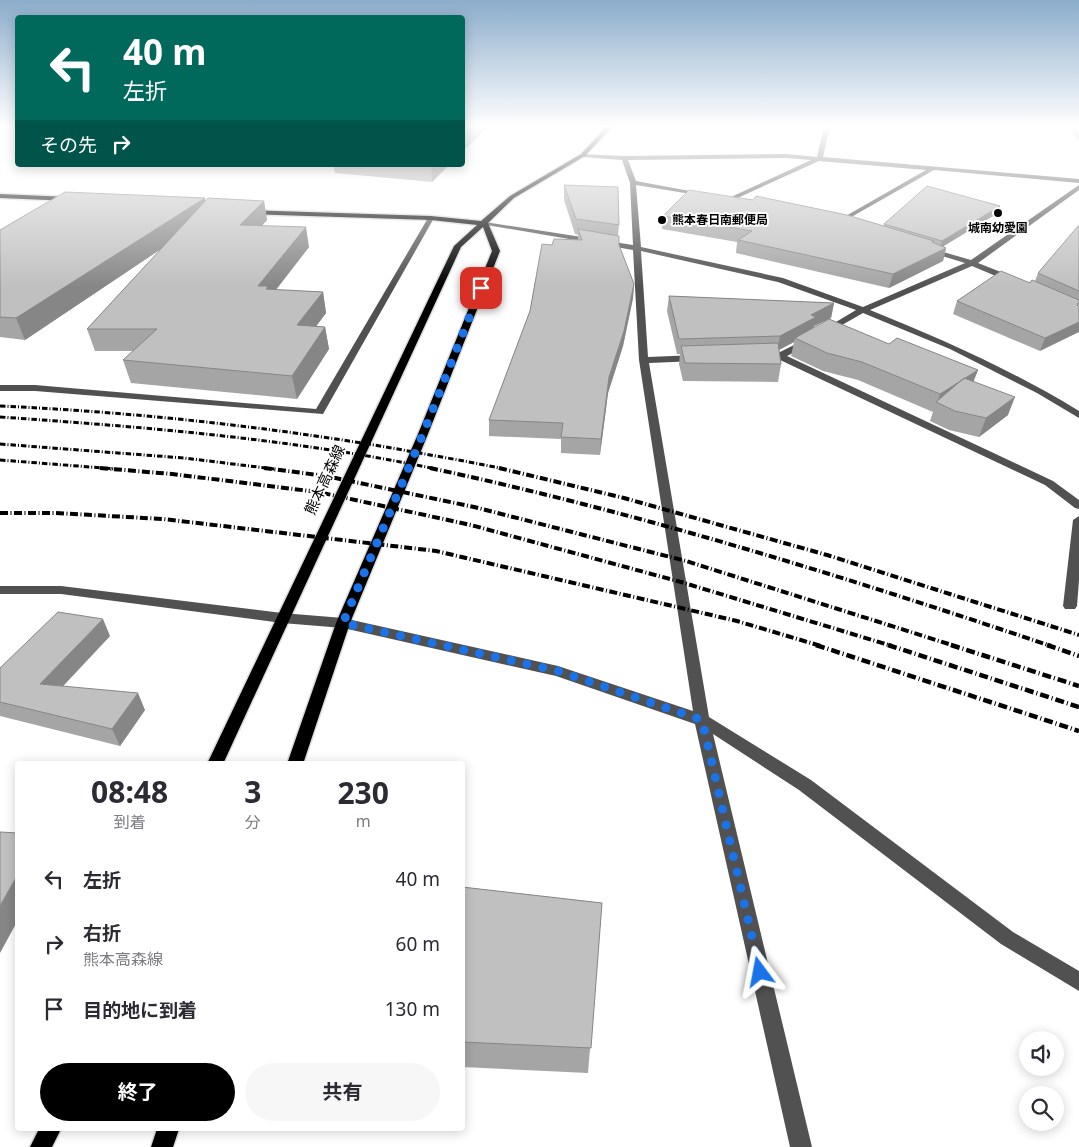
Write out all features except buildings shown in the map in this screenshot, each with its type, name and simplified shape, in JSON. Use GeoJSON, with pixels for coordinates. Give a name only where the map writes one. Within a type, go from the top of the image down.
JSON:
{"type":"FeatureCollection","features":[{"type":"Feature","properties":{"kind":"main road","name":"熊本高森線"},"geometry":{"type":"LineString","coordinates":[[216,761],[458,246],[485,224],[512,197],[542,180]]}},
{"type":"Feature","properties":{"kind":"main road"},"geometry":{"type":"LineString","coordinates":[[0,196],[78,200]]}},
{"type":"Feature","properties":{"kind":"main road"},"geometry":{"type":"LineString","coordinates":[[242,211],[431,218],[485,224],[496,251],[423,434],[343,623],[296,761]]}},
{"type":"Feature","properties":{"kind":"main road"},"geometry":{"type":"LineString","coordinates":[[41,1147],[49,1131]]}},
{"type":"Feature","properties":{"kind":"main road"},"geometry":{"type":"LineString","coordinates":[[162,1147],[167,1131]]}},
{"type":"Feature","properties":{"kind":"street"},"geometry":{"type":"LineString","coordinates":[[631,180],[644,360],[702,720],[800,1147]]}},
{"type":"Feature","properties":{"kind":"street"},"geometry":{"type":"LineString","coordinates":[[733,198],[773,180]]}},
{"type":"Feature","properties":{"kind":"street"},"geometry":{"type":"LineString","coordinates":[[839,222],[914,180]]}},
{"type":"Feature","properties":{"kind":"street"},"geometry":{"type":"LineString","coordinates":[[1063,180],[1079,181]]}},
{"type":"Feature","properties":{"kind":"street"},"geometry":{"type":"LineString","coordinates":[[632,183],[715,196]]}},
{"type":"Feature","properties":{"kind":"street"},"geometry":{"type":"LineString","coordinates":[[751,357],[780,356],[863,310],[972,263],[1079,187]]}},
{"type":"Feature","properties":{"kind":"street"},"geometry":{"type":"LineString","coordinates":[[724,197],[742,200]]}},
{"type":"Feature","properties":{"kind":"street"},"geometry":{"type":"LineString","coordinates":[[0,388],[35,388],[319,412],[431,218]]}},
{"type":"Feature","properties":{"kind":"street"},"geometry":{"type":"LineString","coordinates":[[830,220],[849,224]]}},
{"type":"Feature","properties":{"kind":"street"},"geometry":{"type":"LineString","coordinates":[[485,224],[636,248],[780,280],[863,310],[953,346],[1040,391],[1079,415]]}},
{"type":"Feature","properties":{"kind":"street"},"geometry":{"type":"LineString","coordinates":[[923,248],[972,263],[1016,282]]}},
{"type":"Feature","properties":{"kind":"street"},"geometry":{"type":"LineString","coordinates":[[780,356],[1049,483],[1079,506]]}},
{"type":"Feature","properties":{"kind":"street"},"geometry":{"type":"LineString","coordinates":[[644,360],[702,358]]}},
{"type":"Feature","properties":{"kind":"street"},"geometry":{"type":"LineString","coordinates":[[1070,606],[1079,520]]}},
{"type":"Feature","properties":{"kind":"street"},"geometry":{"type":"LineString","coordinates":[[0,590],[61,590],[282,618],[343,623],[558,671],[702,720],[805,785],[1007,938],[1079,982]]}},
{"type":"Feature","properties":{"kind":"railway"},"geometry":{"type":"LineString","coordinates":[[0,406],[148,416],[246,427],[392,448],[500,468]]}},
{"type":"Feature","properties":{"kind":"railway"},"geometry":{"type":"LineString","coordinates":[[0,417],[110,425],[274,442],[436,469]]}},
{"type":"Feature","properties":{"kind":"railway"},"geometry":{"type":"LineString","coordinates":[[0,444],[184,458],[274,469]]}},
{"type":"Feature","properties":{"kind":"railway"},"geometry":{"type":"LineString","coordinates":[[0,460],[116,469]]}},
{"type":"Feature","properties":{"kind":"railway"},"geometry":{"type":"LineString","coordinates":[[100,468],[172,474],[318,492],[471,525],[681,582],[892,646]]}},
{"type":"Feature","properties":{"kind":"railway"},"geometry":{"type":"LineString","coordinates":[[264,468],[326,476],[474,507],[686,561],[955,646]]}},
{"type":"Feature","properties":{"kind":"railway"},"geometry":{"type":"LineString","coordinates":[[430,468],[587,505],[743,548],[897,595],[1051,646]]}},
{"type":"Feature","properties":{"kind":"railway"},"geometry":{"type":"LineString","coordinates":[[500,468],[504,469]]}},
{"type":"Feature","properties":{"kind":"railway"},"geometry":{"type":"LineString","coordinates":[[500,468],[624,498],[827,555],[1079,635]]}},
{"type":"Feature","properties":{"kind":"railway"},"geometry":{"type":"LineString","coordinates":[[0,513],[56,513],[163,519],[436,551],[737,621],[821,646]]}},
{"type":"Feature","properties":{"kind":"railway"},"geometry":{"type":"LineString","coordinates":[[816,645],[1079,731]]}},
{"type":"Feature","properties":{"kind":"railway"},"geometry":{"type":"LineString","coordinates":[[888,645],[1079,707]]}},
{"type":"Feature","properties":{"kind":"railway"},"geometry":{"type":"LineString","coordinates":[[951,645],[1079,686]]}},
{"type":"Feature","properties":{"kind":"railway"},"geometry":{"type":"LineString","coordinates":[[1047,645],[1079,656]]}},
{"type":"Feature","properties":{"kind":"place","name":"城南幼愛園"},"geometry":{"type":"Point","coordinates":[998,213]}},
{"type":"Feature","properties":{"kind":"place","name":"熊本春日南郵便局"},"geometry":{"type":"Point","coordinates":[662,220]}},
{"type":"Feature","properties":{"kind":"route"},"geometry":{"type":"LineString","coordinates":[[481,288],[423,434],[343,623],[558,671],[702,720],[760,972]]}}]}
